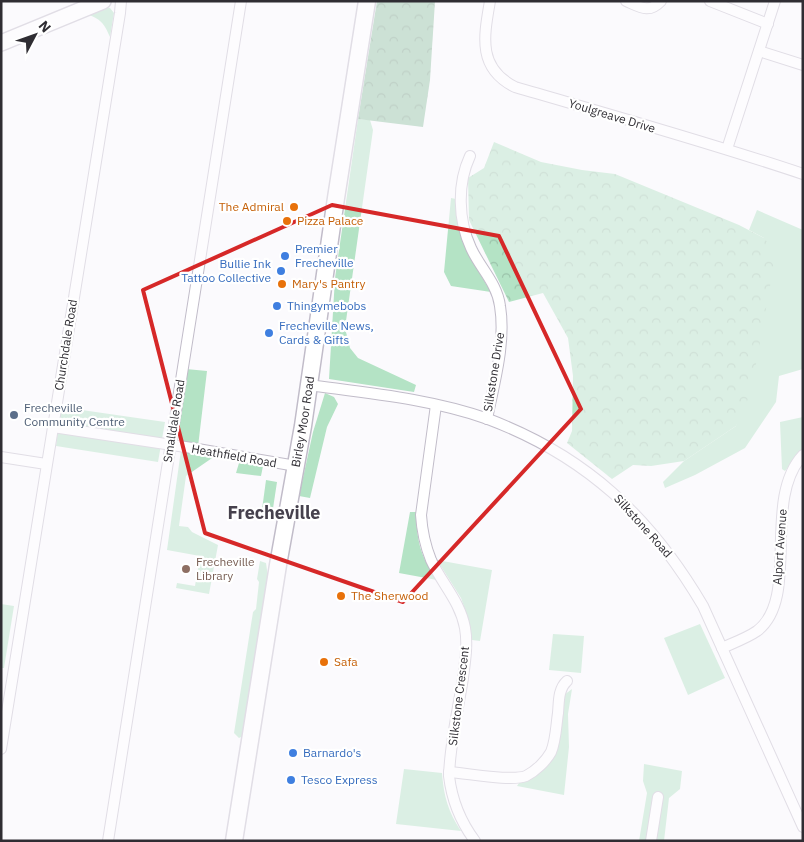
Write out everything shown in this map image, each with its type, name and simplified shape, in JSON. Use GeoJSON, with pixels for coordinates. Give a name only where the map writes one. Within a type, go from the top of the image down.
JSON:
{"type":"FeatureCollection","features":[{"type":"Feature","properties":{"kind":"main road","name":"Birley Moor Road"},"geometry":{"type":"LineString","coordinates":[[234,841],[309,385],[367,1]]}},
{"type":"Feature","properties":{"kind":"street"},"geometry":{"type":"LineString","coordinates":[[1,43],[103,1]]}},
{"type":"Feature","properties":{"kind":"street","name":"Churchdale Road"},"geometry":{"type":"LineString","coordinates":[[1,748],[121,1]]}},
{"type":"Feature","properties":{"kind":"street","name":"Smalldale Road"},"geometry":{"type":"LineString","coordinates":[[108,841],[241,1]]}},
{"type":"Feature","properties":{"kind":"street","name":"Youlgreave Drive"},"geometry":{"type":"LineString","coordinates":[[490,1],[485,31],[485,51],[492,68],[507,83],[661,131],[728,149],[803,174]]}},
{"type":"Feature","properties":{"kind":"street"},"geometry":{"type":"LineString","coordinates":[[626,1],[649,10],[655,8],[661,1]]}},
{"type":"Feature","properties":{"kind":"street"},"geometry":{"type":"LineString","coordinates":[[710,1],[768,24]]}},
{"type":"Feature","properties":{"kind":"street"},"geometry":{"type":"LineString","coordinates":[[728,149],[776,1]]}},
{"type":"Feature","properties":{"kind":"street"},"geometry":{"type":"LineString","coordinates":[[759,52],[803,65]]}},
{"type":"Feature","properties":{"kind":"street","name":"Silkstone Drive"},"geometry":{"type":"LineString","coordinates":[[470,156],[462,176],[461,208],[463,221],[471,249],[496,290],[502,320],[497,367],[487,419]]}},
{"type":"Feature","properties":{"kind":"street","name":"Silkstone Road"},"geometry":{"type":"LineString","coordinates":[[309,385],[436,405],[487,419],[538,441],[570,460],[620,498],[651,531],[687,579],[703,606],[803,827]]}},
{"type":"Feature","properties":{"kind":"street","name":"Silkstone Crescent"},"geometry":{"type":"LineString","coordinates":[[436,405],[421,515],[422,531],[432,562],[462,614],[466,654],[449,772],[450,788],[458,813],[475,841]]}},
{"type":"Feature","properties":{"kind":"street","name":"Heathfield Road"},"geometry":{"type":"LineString","coordinates":[[52,427],[296,466]]}},
{"type":"Feature","properties":{"kind":"street","name":"Alport Avenue"},"geometry":{"type":"LineString","coordinates":[[722,648],[757,631],[772,611],[778,585],[783,496],[793,468],[803,455]]}},
{"type":"Feature","properties":{"kind":"street"},"geometry":{"type":"LineString","coordinates":[[1,457],[46,464]]}},
{"type":"Feature","properties":{"kind":"street"},"geometry":{"type":"LineString","coordinates":[[449,772],[514,778],[526,776],[535,770],[544,762],[551,751],[560,690],[567,681]]}},
{"type":"Feature","properties":{"kind":"street"},"geometry":{"type":"LineString","coordinates":[[651,841],[658,798]]}},
{"type":"Feature","properties":{"kind":"highlighted area"},"geometry":{"type":"Polygon","coordinates":[[[332,205],[499,236],[581,409],[403,602],[205,533],[143,290],[332,205]]]}},
{"type":"Feature","properties":{"kind":"green space"},"geometry":{"type":"Polygon","coordinates":[[[377,1],[435,1],[430,80],[423,127],[358,119],[377,1]]]}},
{"type":"Feature","properties":{"kind":"green space"},"geometry":{"type":"Polygon","coordinates":[[[104,6],[110,8],[114,13],[110,37],[101,22],[86,14],[104,6]]]}},
{"type":"Feature","properties":{"kind":"green space"},"geometry":{"type":"Polygon","coordinates":[[[358,119],[370,120],[373,130],[345,328],[350,348],[358,358],[416,385],[414,392],[329,379],[335,278],[358,119]]]}},
{"type":"Feature","properties":{"kind":"green space"},"geometry":{"type":"Polygon","coordinates":[[[494,142],[541,162],[615,174],[739,225],[764,238],[776,253],[751,392],[736,426],[684,461],[651,466],[633,465],[612,479],[567,443],[572,431],[573,376],[568,338],[543,293],[509,302],[469,220],[468,178],[484,168],[494,142]]]}},
{"type":"Feature","properties":{"kind":"green space"},"geometry":{"type":"Polygon","coordinates":[[[451,198],[456,199],[459,227],[466,248],[491,292],[451,286],[444,272],[451,198]]]}},
{"type":"Feature","properties":{"kind":"green space"},"geometry":{"type":"Polygon","coordinates":[[[757,210],[803,230],[803,369],[779,376],[776,402],[745,448],[695,475],[665,488],[663,482],[684,461],[736,426],[764,238],[749,230],[757,210]]]}},
{"type":"Feature","properties":{"kind":"green space"},"geometry":{"type":"Polygon","coordinates":[[[186,369],[207,371],[197,455],[215,456],[186,476],[179,526],[188,527],[192,532],[218,545],[209,594],[176,588],[177,583],[195,586],[200,556],[167,550],[182,443],[177,436],[186,369]]]}},
{"type":"Feature","properties":{"kind":"green space"},"geometry":{"type":"Polygon","coordinates":[[[325,393],[334,397],[338,404],[327,427],[310,498],[299,496],[313,432],[325,393]]]}},
{"type":"Feature","properties":{"kind":"green space"},"geometry":{"type":"Polygon","coordinates":[[[61,407],[165,422],[158,462],[56,446],[61,407]]]}},
{"type":"Feature","properties":{"kind":"green space"},"geometry":{"type":"Polygon","coordinates":[[[803,417],[803,448],[785,471],[782,469],[780,422],[803,417]]]}},
{"type":"Feature","properties":{"kind":"green space"},"geometry":{"type":"Polygon","coordinates":[[[239,463],[263,466],[261,476],[236,473],[239,463]]]}},
{"type":"Feature","properties":{"kind":"green space"},"geometry":{"type":"Polygon","coordinates":[[[266,480],[277,482],[272,515],[261,517],[266,480]]]}},
{"type":"Feature","properties":{"kind":"green space"},"geometry":{"type":"Polygon","coordinates":[[[410,512],[416,512],[417,531],[423,556],[437,580],[399,573],[410,512]]]}},
{"type":"Feature","properties":{"kind":"green space"},"geometry":{"type":"Polygon","coordinates":[[[437,560],[492,570],[480,641],[472,640],[468,618],[461,598],[437,560]]]}},
{"type":"Feature","properties":{"kind":"green space"},"geometry":{"type":"Polygon","coordinates":[[[260,561],[266,563],[269,584],[243,736],[239,738],[234,733],[253,612],[256,609],[260,561]]]}},
{"type":"Feature","properties":{"kind":"green space"},"geometry":{"type":"Polygon","coordinates":[[[1,604],[14,606],[4,668],[1,668],[1,604]]]}},
{"type":"Feature","properties":{"kind":"green space"},"geometry":{"type":"Polygon","coordinates":[[[700,624],[725,678],[688,695],[664,638],[700,624]]]}},
{"type":"Feature","properties":{"kind":"green space"},"geometry":{"type":"Polygon","coordinates":[[[553,634],[584,636],[581,673],[549,670],[553,634]]]}},
{"type":"Feature","properties":{"kind":"green space"},"geometry":{"type":"Polygon","coordinates":[[[572,689],[568,714],[569,747],[564,795],[517,786],[519,783],[528,781],[552,759],[564,695],[572,689]]]}},
{"type":"Feature","properties":{"kind":"green space"},"geometry":{"type":"Polygon","coordinates":[[[644,764],[682,771],[680,789],[669,798],[664,841],[639,841],[647,793],[643,781],[644,764]]]}},
{"type":"Feature","properties":{"kind":"green space"},"geometry":{"type":"Polygon","coordinates":[[[404,769],[442,773],[447,804],[461,831],[396,824],[404,769]]]}},
{"type":"Feature","properties":{"kind":"place","name":"The Admiral"},"geometry":{"type":"Point","coordinates":[294,207]}},
{"type":"Feature","properties":{"kind":"place","name":"Pizza Palace"},"geometry":{"type":"Point","coordinates":[287,221]}},
{"type":"Feature","properties":{"kind":"place","name":"Premier Frecheville"},"geometry":{"type":"Point","coordinates":[285,256]}},
{"type":"Feature","properties":{"kind":"place","name":"Bullie Ink Tattoo Collective"},"geometry":{"type":"Point","coordinates":[281,271]}},
{"type":"Feature","properties":{"kind":"place","name":"Mary's Pantry"},"geometry":{"type":"Point","coordinates":[282,284]}},
{"type":"Feature","properties":{"kind":"place","name":"Thingymebobs"},"geometry":{"type":"Point","coordinates":[277,306]}},
{"type":"Feature","properties":{"kind":"place","name":"Frecheville News, Cards & Gifts"},"geometry":{"type":"Point","coordinates":[269,333]}},
{"type":"Feature","properties":{"kind":"place","name":"Frecheville Community Centre"},"geometry":{"type":"Point","coordinates":[14,415]}},
{"type":"Feature","properties":{"kind":"place","name":"Frecheville Library"},"geometry":{"type":"Point","coordinates":[186,569]}},
{"type":"Feature","properties":{"kind":"place","name":"The Sherwood"},"geometry":{"type":"Point","coordinates":[341,596]}},
{"type":"Feature","properties":{"kind":"place","name":"Safa"},"geometry":{"type":"Point","coordinates":[324,662]}},
{"type":"Feature","properties":{"kind":"place","name":"Barnardo's"},"geometry":{"type":"Point","coordinates":[293,753]}},
{"type":"Feature","properties":{"kind":"place","name":"Tesco Express"},"geometry":{"type":"Point","coordinates":[291,780]}},
{"type":"Feature","properties":{"kind":"district","name":"Frecheville"},"geometry":{"type":"Point","coordinates":[274,513]}}]}
